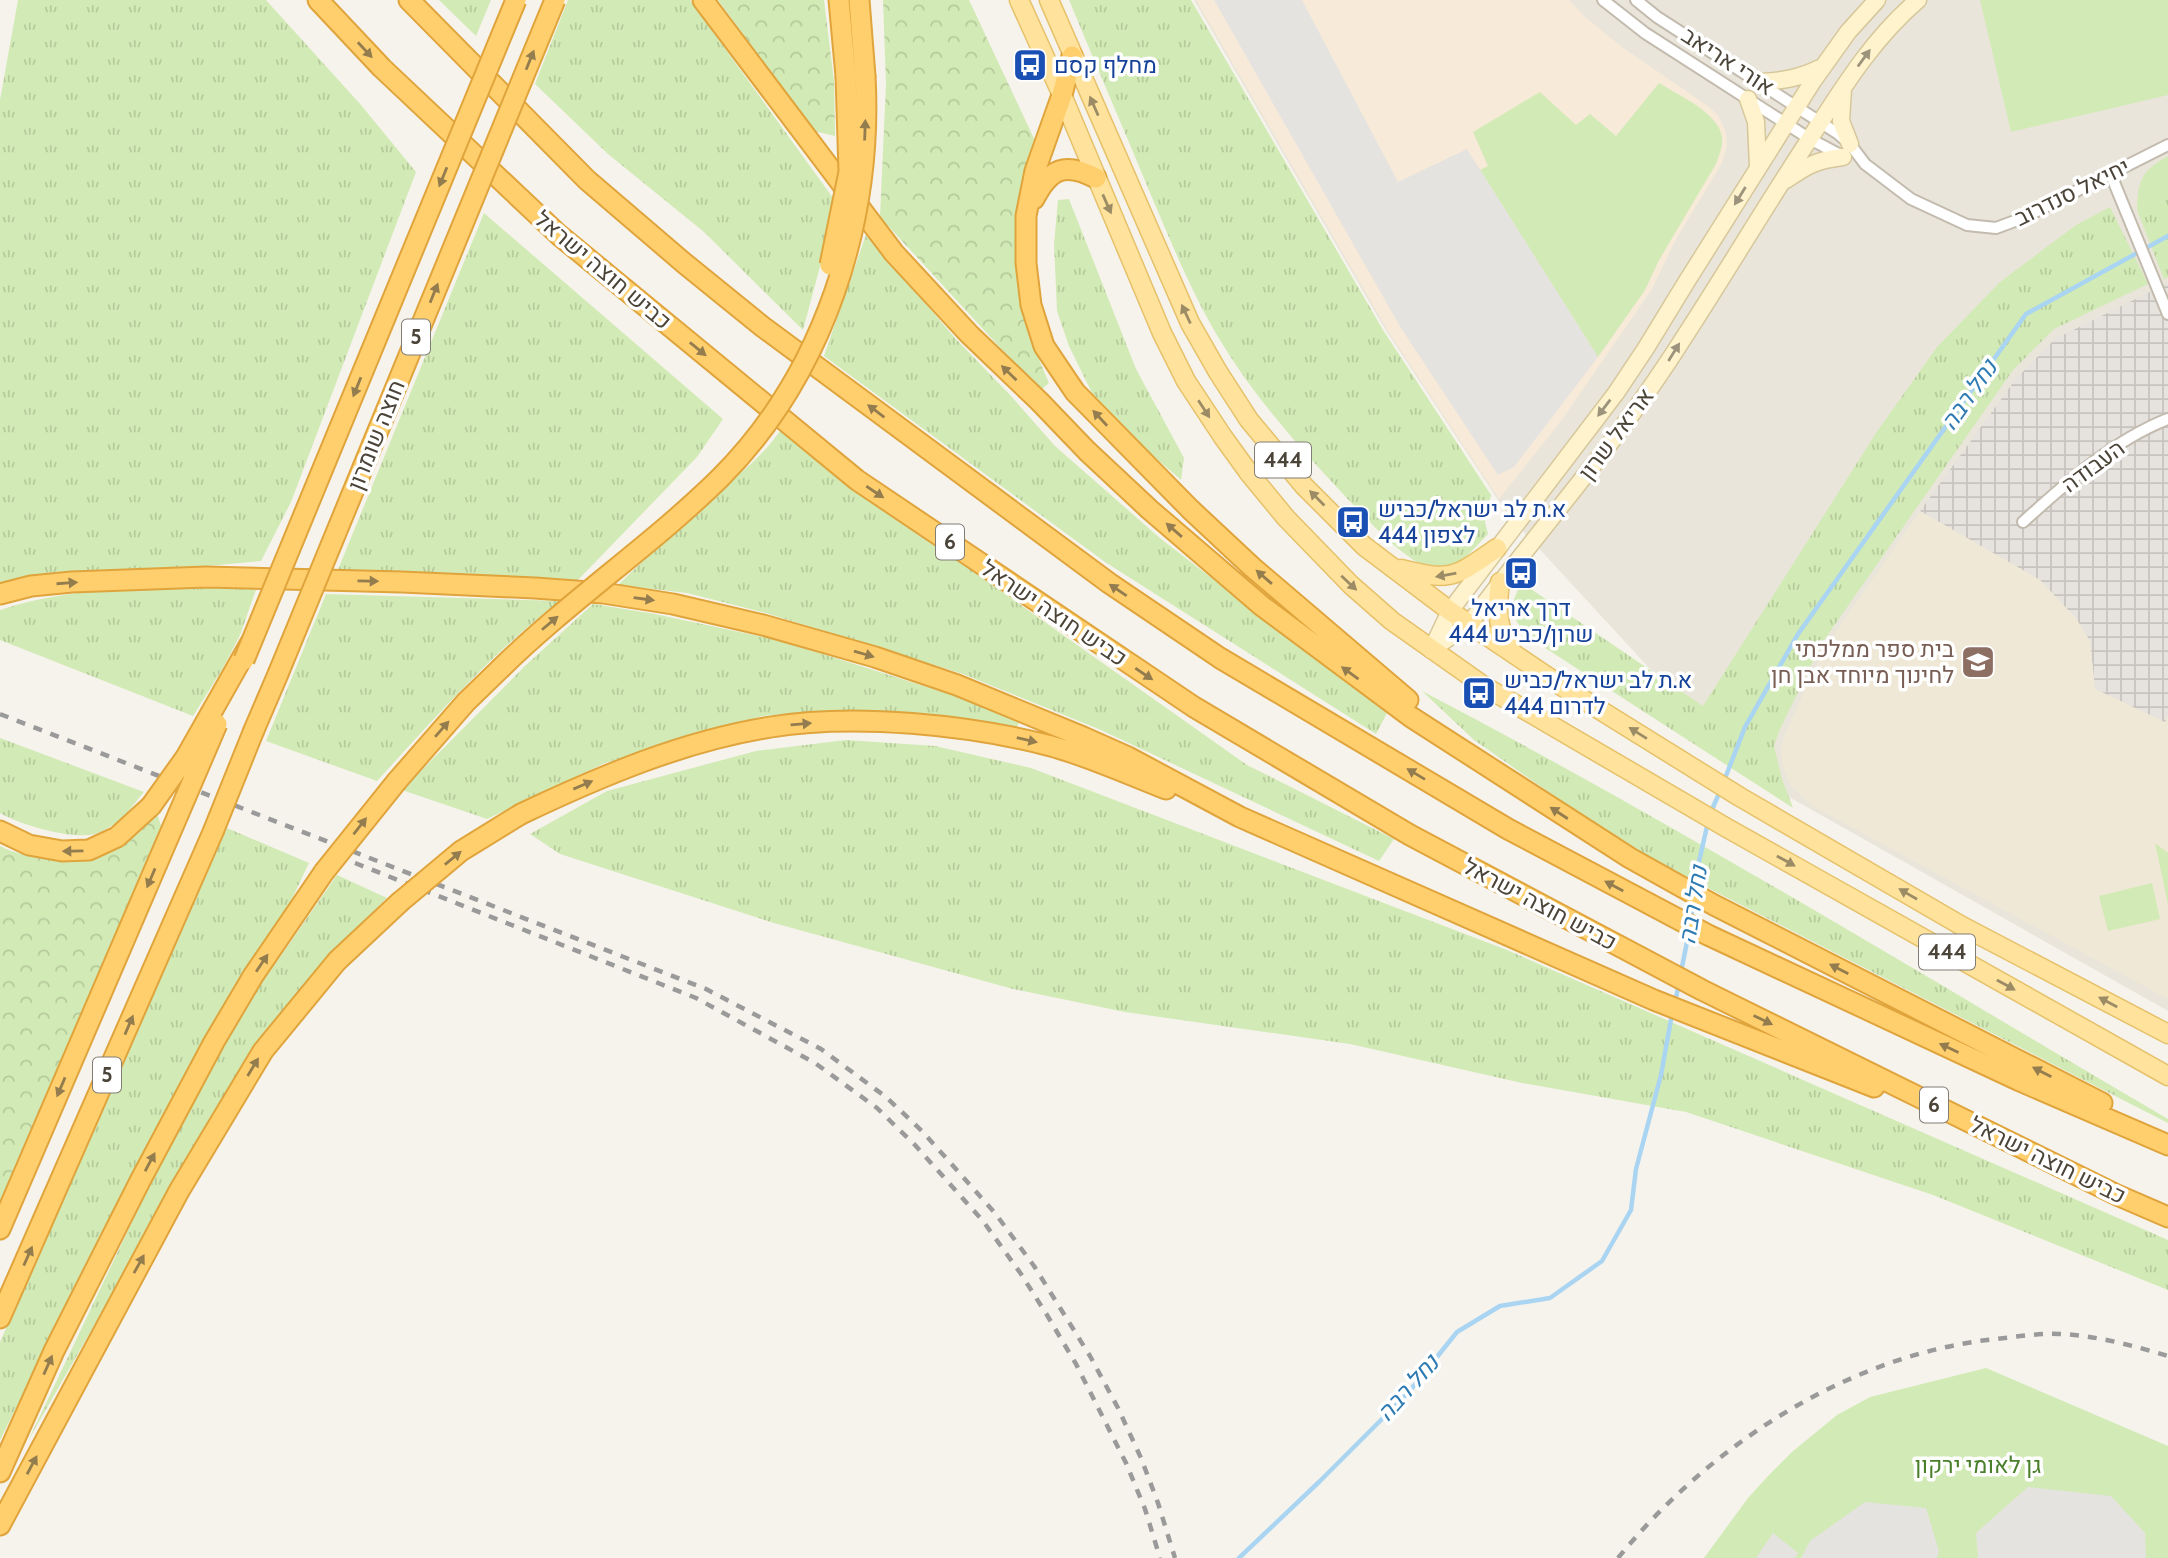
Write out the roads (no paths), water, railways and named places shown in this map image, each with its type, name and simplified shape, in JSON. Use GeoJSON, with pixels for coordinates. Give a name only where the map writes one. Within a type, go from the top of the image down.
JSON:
{"type":"FeatureCollection","features":[{"type":"Feature","properties":{"kind":"highway","name":"כביש חוצה ישראל"},"geometry":{"type":"LineString","coordinates":[[318,0],[382,68],[559,235],[857,480],[1194,707],[1410,835],[1702,990],[2117,1195],[2168,1217]]}},
{"type":"Feature","properties":{"kind":"highway"},"geometry":{"type":"LineString","coordinates":[[409,0],[587,180],[684,263],[763,327],[1109,583],[1220,658],[1497,822],[1708,936],[2020,1081],[2168,1145]]}},
{"type":"Feature","properties":{"kind":"highway","name":"חוצה שומרון"},"geometry":{"type":"LineString","coordinates":[[0,1229],[178,815],[215,715],[245,654],[516,0]]}},
{"type":"Feature","properties":{"kind":"highway","name":"חוצה שומרון"},"geometry":{"type":"LineString","coordinates":[[0,1318],[213,832],[555,0]]}},
{"type":"Feature","properties":{"kind":"highway"},"geometry":{"type":"LineString","coordinates":[[703,0],[894,253],[969,334],[1087,450],[1149,509],[1262,606],[1411,717],[1630,858],[1714,905],[2168,1137]]}},
{"type":"Feature","properties":{"kind":"highway"},"geometry":{"type":"LineString","coordinates":[[0,1472],[54,1351],[214,1042],[253,976],[324,872],[397,781],[466,702],[527,642],[720,477],[745,450],[786,394],[814,342],[841,271],[856,218],[864,166],[855,76],[839,0]]}},
{"type":"Feature","properties":{"kind":"highway"},"geometry":{"type":"LineString","coordinates":[[855,76],[859,0]]}},
{"type":"Feature","properties":{"kind":"highway"},"geometry":{"type":"LineString","coordinates":[[1072,56],[1062,95],[1035,171],[1026,216],[1026,263],[1031,304],[1044,346],[1075,392],[1252,567],[1380,677],[1504,777]]}},
{"type":"Feature","properties":{"kind":"highway"},"geometry":{"type":"LineString","coordinates":[[1026,216],[1043,182],[1058,170],[1075,169],[1096,178]]}},
{"type":"Feature","properties":{"kind":"highway"},"geometry":{"type":"LineString","coordinates":[[0,594],[31,586],[72,582],[206,577],[535,588],[603,593],[673,604],[874,657],[957,685],[1128,757],[1240,817]]}},
{"type":"Feature","properties":{"kind":"highway"},"geometry":{"type":"LineString","coordinates":[[0,831],[29,845],[62,851],[89,850],[117,837],[151,806],[215,715]]}},
{"type":"Feature","properties":{"kind":"highway"},"geometry":{"type":"LineString","coordinates":[[0,1525],[180,1191],[263,1051],[337,961],[400,902],[461,851],[521,814],[637,763],[771,726],[879,722],[947,727],[1002,734],[1055,747],[1240,817],[1654,1000],[1998,1136]]}},
{"type":"Feature","properties":{"kind":"main road","name":"444"},"geometry":{"type":"LineString","coordinates":[[1019,0],[1162,333],[1186,381],[1223,437],[1286,518],[1325,559],[1392,621],[1484,686],[1727,828],[2168,1076]]}},
{"type":"Feature","properties":{"kind":"main road","name":"444"},"geometry":{"type":"LineString","coordinates":[[1049,0],[1190,323],[1217,372],[1250,420],[1304,485],[1364,545],[1450,611],[1515,655],[1740,797],[1962,926],[2168,1034]]}},
{"type":"Feature","properties":{"kind":"main road","name":"אריאל שרון"},"geometry":{"type":"LineString","coordinates":[[1432,650],[1450,611],[1631,371],[1797,106],[1848,32],[1877,0]]}},
{"type":"Feature","properties":{"kind":"main road","name":"אריאל שרון"},"geometry":{"type":"LineString","coordinates":[[1432,650],[1469,624],[1638,406],[1843,86],[1870,50],[1918,0]]}},
{"type":"Feature","properties":{"kind":"main road"},"geometry":{"type":"LineString","coordinates":[[1760,82],[1793,79],[1823,67]]}},
{"type":"Feature","properties":{"kind":"main road"},"geometry":{"type":"LineString","coordinates":[[1781,183],[1814,163],[1846,150],[1840,108],[1843,86]]}},
{"type":"Feature","properties":{"kind":"main road"},"geometry":{"type":"LineString","coordinates":[[1748,99],[1756,122],[1758,167]]}},
{"type":"Feature","properties":{"kind":"main road"},"geometry":{"type":"LineString","coordinates":[[1390,565],[1439,577],[1465,570],[1497,548]]}},
{"type":"Feature","properties":{"kind":"main road"},"geometry":{"type":"LineString","coordinates":[[1500,582],[1498,607],[1501,632],[1515,655]]}},
{"type":"Feature","properties":{"kind":"street","name":"אורי אריאב"},"geometry":{"type":"LineString","coordinates":[[1603,0],[1645,33],[1786,123]]}},
{"type":"Feature","properties":{"kind":"street","name":"אורי אריאב"},"geometry":{"type":"LineString","coordinates":[[1636,0],[1657,17],[1821,121]]}},
{"type":"Feature","properties":{"kind":"street","name":"יחיאל סנדרוב"},"geometry":{"type":"LineString","coordinates":[[1821,121],[1846,150],[1911,200],[1967,225],[1996,228],[2023,218],[2168,145]]}},
{"type":"Feature","properties":{"kind":"street","name":"יחיאל סנדרוב"},"geometry":{"type":"LineString","coordinates":[[1786,123],[1810,139],[1846,150]]}},
{"type":"Feature","properties":{"kind":"street"},"geometry":{"type":"LineString","coordinates":[[2111,175],[2168,314]]}},
{"type":"Feature","properties":{"kind":"street","name":"העבודה"},"geometry":{"type":"LineString","coordinates":[[2023,522],[2087,468],[2130,438],[2168,419]]}},
{"type":"Feature","properties":{"kind":"waterway","name":"נחל רבה"},"geometry":{"type":"LineString","coordinates":[[1724,781],[1745,727],[1798,634],[2026,314],[2168,236]]}},
{"type":"Feature","properties":{"kind":"waterway","name":"נחל רבה"},"geometry":{"type":"LineString","coordinates":[[1710,814],[1721,789]]}},
{"type":"Feature","properties":{"kind":"waterway","name":"נחל רבה"},"geometry":{"type":"LineString","coordinates":[[1695,889],[1708,822]]}},
{"type":"Feature","properties":{"kind":"waterway","name":"נחל רבה"},"geometry":{"type":"LineString","coordinates":[[1691,920],[1693,901]]}},
{"type":"Feature","properties":{"kind":"waterway","name":"נחל רבה"},"geometry":{"type":"LineString","coordinates":[[1681,972],[1689,932]]}},
{"type":"Feature","properties":{"kind":"waterway","name":"נחל רבה"},"geometry":{"type":"LineString","coordinates":[[1675,1002],[1679,984]]}},
{"type":"Feature","properties":{"kind":"waterway","name":"נחל רבה"},"geometry":{"type":"LineString","coordinates":[[1239,1558],[1408,1393],[1457,1332],[1500,1306],[1550,1298],[1602,1261],[1631,1210],[1636,1169],[1661,1075],[1672,1014]]}},
{"type":"Feature","properties":{"kind":"railway"},"geometry":{"type":"LineString","coordinates":[[0,714],[706,989],[821,1049],[886,1097],[922,1131],[995,1213],[1034,1266],[1090,1356],[1118,1408],[1141,1458],[1175,1558]]}},
{"type":"Feature","properties":{"kind":"railway"},"geometry":{"type":"LineString","coordinates":[[355,863],[696,998],[815,1063],[877,1108],[915,1145],[983,1221],[1047,1315],[1076,1364],[1126,1463],[1145,1509],[1160,1558]]}},
{"type":"Feature","properties":{"kind":"railway"},"geometry":{"type":"LineString","coordinates":[[1618,1558],[1695,1478],[1739,1443],[1786,1412],[1835,1386],[1887,1364],[1940,1348],[2043,1334],[2100,1339],[2168,1356]]}},
{"type":"Feature","properties":{"kind":"place","name":"מחלף קסם"},"geometry":{"type":"Point","coordinates":[1030,65]}},
{"type":"Feature","properties":{"kind":"place","name":"א.ת לב ישראל/כביש 444 לצפון"},"geometry":{"type":"Point","coordinates":[1353,522]}},
{"type":"Feature","properties":{"kind":"place","name":"דרך אריאל שרון/כביש 444"},"geometry":{"type":"Point","coordinates":[1521,573]}},
{"type":"Feature","properties":{"kind":"place","name":"בית ספר ממלכתי לחינוך מיוחד אבן חן"},"geometry":{"type":"Point","coordinates":[1978,662]}},
{"type":"Feature","properties":{"kind":"place","name":"א.ת לב ישראל/כביש 444 לדרום"},"geometry":{"type":"Point","coordinates":[1479,693]}},
{"type":"Feature","properties":{"kind":"park label","name":"גן לאומי ירקון"},"geometry":{"type":"Point","coordinates":[1978,1465]}}]}
